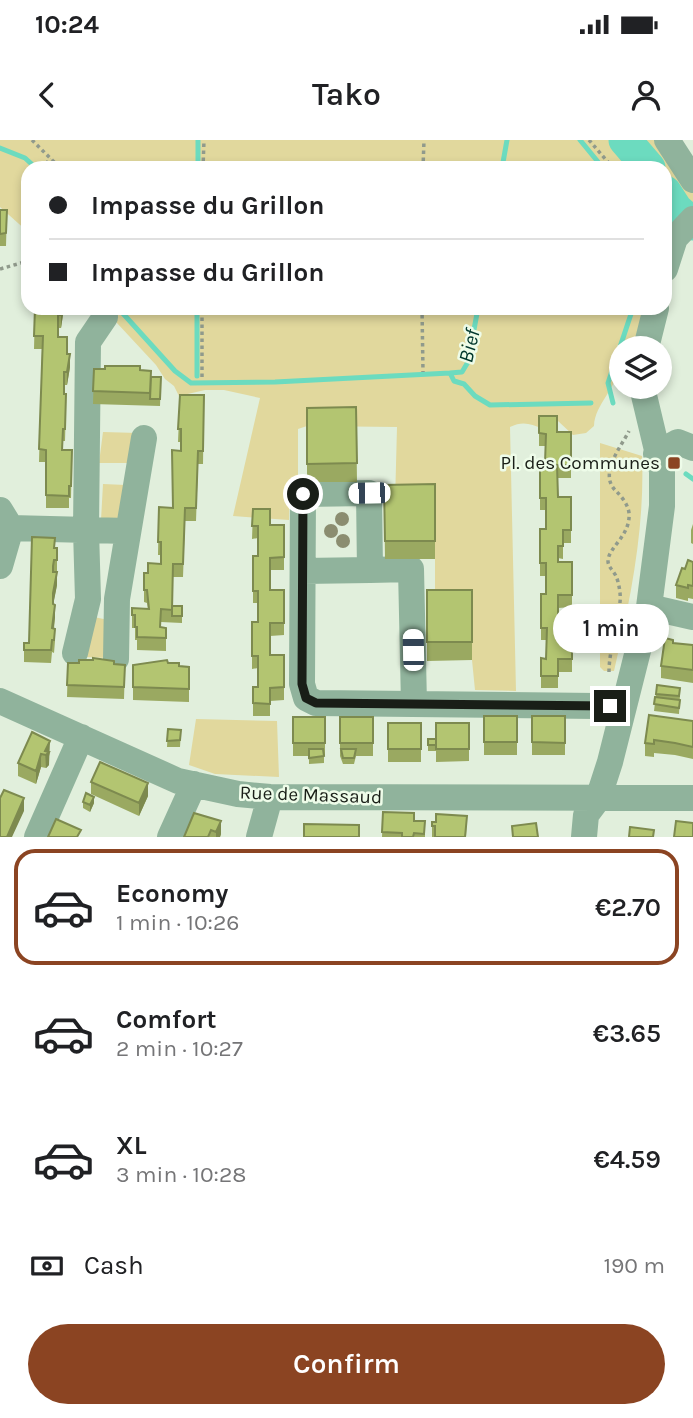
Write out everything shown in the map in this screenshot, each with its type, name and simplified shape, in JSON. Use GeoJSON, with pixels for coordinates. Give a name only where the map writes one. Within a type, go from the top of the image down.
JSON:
{"type":"FeatureCollection","features":[{"type":"Feature","properties":{"kind":"street"},"geometry":{"type":"LineString","coordinates":[[667,140],[693,180]]}},
{"type":"Feature","properties":{"kind":"street"},"geometry":{"type":"LineString","coordinates":[[672,247],[675,238],[693,219]]}},
{"type":"Feature","properties":{"kind":"street"},"geometry":{"type":"LineString","coordinates":[[649,336],[654,315]]}},
{"type":"Feature","properties":{"kind":"street"},"geometry":{"type":"LineString","coordinates":[[75,653],[88,599],[88,342],[105,317]]}},
{"type":"Feature","properties":{"kind":"street"},"geometry":{"type":"LineString","coordinates":[[584,837],[586,814],[597,799],[610,762],[649,607],[662,506],[662,471],[644,399]]}},
{"type":"Feature","properties":{"kind":"street"},"geometry":{"type":"LineString","coordinates":[[116,659],[117,599],[144,438]]}},
{"type":"Feature","properties":{"kind":"street"},"geometry":{"type":"LineString","coordinates":[[656,454],[678,442],[693,448]]}},
{"type":"Feature","properties":{"kind":"street"},"geometry":{"type":"LineString","coordinates":[[370,570],[369,493],[303,494],[302,684],[306,698],[316,703],[624,706]]}},
{"type":"Feature","properties":{"kind":"street"},"geometry":{"type":"LineString","coordinates":[[0,566],[6,519],[86,530],[127,531]]}},
{"type":"Feature","properties":{"kind":"street"},"geometry":{"type":"LineString","coordinates":[[303,571],[411,569],[414,704]]}},
{"type":"Feature","properties":{"kind":"street"},"geometry":{"type":"LineString","coordinates":[[649,607],[693,617]]}},
{"type":"Feature","properties":{"kind":"street","name":"Rue de Massaud"},"geometry":{"type":"LineString","coordinates":[[0,701],[178,780],[238,794],[270,797],[693,798]]}},
{"type":"Feature","properties":{"kind":"street"},"geometry":{"type":"LineString","coordinates":[[37,837],[81,737]]}},
{"type":"Feature","properties":{"kind":"street"},"geometry":{"type":"LineString","coordinates":[[170,837],[194,784]]}},
{"type":"Feature","properties":{"kind":"street"},"geometry":{"type":"LineString","coordinates":[[259,837],[270,797]]}},
{"type":"Feature","properties":{"kind":"path"},"geometry":{"type":"LineString","coordinates":[[32,140],[51,159]]}},
{"type":"Feature","properties":{"kind":"path"},"geometry":{"type":"LineString","coordinates":[[204,140],[204,161]]}},
{"type":"Feature","properties":{"kind":"path"},"geometry":{"type":"LineString","coordinates":[[423,161],[424,140]]}},
{"type":"Feature","properties":{"kind":"path"},"geometry":{"type":"LineString","coordinates":[[589,140],[607,161]]}},
{"type":"Feature","properties":{"kind":"path"},"geometry":{"type":"LineString","coordinates":[[0,269],[21,263]]}},
{"type":"Feature","properties":{"kind":"path"},"geometry":{"type":"LineString","coordinates":[[202,315],[202,377]]}},
{"type":"Feature","properties":{"kind":"path"},"geometry":{"type":"LineString","coordinates":[[422,315],[423,372]]}},
{"type":"Feature","properties":{"kind":"path"},"geometry":{"type":"LineString","coordinates":[[624,706],[609,671],[621,599],[616,576],[608,565],[608,558],[627,529],[629,511],[623,498],[611,485],[609,475],[611,464],[641,399]]}},
{"type":"Feature","properties":{"kind":"shaded area"},"geometry":{"type":"Polygon","coordinates":[[[0,140],[656,140],[671,161],[21,161],[21,226],[0,207],[0,140]]]}},
{"type":"Feature","properties":{"kind":"shaded area"},"geometry":{"type":"Polygon","coordinates":[[[672,162],[693,192],[693,210],[672,218],[672,162]]]}},
{"type":"Feature","properties":{"kind":"shaded area"},"geometry":{"type":"Polygon","coordinates":[[[110,315],[644,315],[639,336],[609,336],[609,391],[598,410],[594,426],[586,433],[573,435],[558,421],[549,423],[543,429],[526,424],[510,427],[516,691],[475,690],[472,660],[435,609],[435,503],[395,503],[397,427],[307,426],[298,429],[298,481],[290,481],[289,520],[233,516],[260,398],[224,390],[205,390],[179,396],[174,386],[165,379],[156,365],[110,315]]]}},
{"type":"Feature","properties":{"kind":"shaded area"},"geometry":{"type":"Polygon","coordinates":[[[103,432],[138,433],[134,463],[99,463],[103,432]]]}},
{"type":"Feature","properties":{"kind":"shaded area"},"geometry":{"type":"Polygon","coordinates":[[[600,443],[642,456],[639,538],[614,671],[604,671],[600,667],[600,443]]]}},
{"type":"Feature","properties":{"kind":"shaded area"},"geometry":{"type":"Polygon","coordinates":[[[103,484],[126,485],[122,520],[101,520],[103,484]]]}},
{"type":"Feature","properties":{"kind":"shaded area"},"geometry":{"type":"Polygon","coordinates":[[[94,617],[113,621],[107,658],[84,657],[94,617]]]}},
{"type":"Feature","properties":{"kind":"shaded area"},"geometry":{"type":"Polygon","coordinates":[[[196,719],[277,721],[279,777],[215,774],[189,765],[196,719]]]}},
{"type":"Feature","properties":{"kind":"building"},"geometry":{"type":"Polygon","coordinates":[[[0,210],[7,210],[6,233],[0,234],[0,210]]]}},
{"type":"Feature","properties":{"kind":"building"},"geometry":{"type":"Polygon","coordinates":[[[35,315],[58,315],[58,337],[67,337],[67,354],[70,354],[67,372],[64,372],[66,394],[62,450],[72,450],[69,496],[46,495],[46,450],[39,449],[43,336],[34,336],[35,315]]]}},
{"type":"Feature","properties":{"kind":"building"},"geometry":{"type":"Polygon","coordinates":[[[105,366],[140,366],[140,370],[151,371],[150,393],[93,391],[94,369],[105,369],[105,366]]]}},
{"type":"Feature","properties":{"kind":"building"},"geometry":{"type":"Polygon","coordinates":[[[151,377],[161,377],[160,399],[150,399],[151,377]]]}},
{"type":"Feature","properties":{"kind":"building"},"geometry":{"type":"Polygon","coordinates":[[[180,395],[204,395],[203,451],[198,451],[196,508],[185,508],[183,564],[173,564],[172,610],[161,609],[160,627],[166,628],[166,638],[137,637],[132,608],[149,609],[147,590],[144,590],[144,573],[148,573],[148,563],[161,564],[161,542],[158,542],[159,507],[173,508],[172,450],[181,451],[181,429],[178,429],[180,395]]]}},
{"type":"Feature","properties":{"kind":"building"},"geometry":{"type":"Polygon","coordinates":[[[356,407],[357,463],[307,464],[307,408],[356,407]]]}},
{"type":"Feature","properties":{"kind":"building"},"geometry":{"type":"Polygon","coordinates":[[[539,416],[557,416],[557,432],[571,432],[571,465],[557,465],[558,497],[571,497],[571,530],[563,530],[563,546],[558,546],[558,562],[572,562],[572,595],[558,595],[558,627],[572,627],[572,659],[558,659],[558,676],[541,676],[541,658],[546,659],[547,628],[541,628],[541,594],[546,594],[546,563],[540,563],[540,529],[546,529],[546,498],[540,498],[540,464],[545,463],[546,434],[539,433],[539,416]]]}},
{"type":"Feature","properties":{"kind":"building"},"geometry":{"type":"Polygon","coordinates":[[[435,484],[435,541],[385,541],[384,485],[435,484]]]}},
{"type":"Feature","properties":{"kind":"building"},"geometry":{"type":"Polygon","coordinates":[[[253,509],[270,509],[270,525],[284,525],[284,557],[270,558],[270,590],[284,590],[284,623],[270,623],[270,655],[284,655],[284,687],[270,688],[270,704],[253,703],[253,687],[258,687],[258,656],[252,656],[252,622],[258,622],[258,591],[253,591],[253,556],[258,556],[258,526],[252,526],[253,509]]]}},
{"type":"Feature","properties":{"kind":"building"},"geometry":{"type":"Polygon","coordinates":[[[32,537],[55,538],[54,548],[57,548],[57,560],[54,560],[53,566],[53,572],[57,572],[53,593],[55,605],[52,628],[55,629],[51,650],[24,650],[24,643],[29,643],[32,537]]]}},
{"type":"Feature","properties":{"kind":"building"},"geometry":{"type":"Polygon","coordinates":[[[688,560],[693,562],[693,586],[688,585],[688,588],[676,585],[688,560]]]}},
{"type":"Feature","properties":{"kind":"building"},"geometry":{"type":"Polygon","coordinates":[[[427,590],[472,590],[472,642],[427,642],[427,590]]]}},
{"type":"Feature","properties":{"kind":"building"},"geometry":{"type":"Polygon","coordinates":[[[172,606],[182,606],[182,616],[172,616],[172,606]]]}},
{"type":"Feature","properties":{"kind":"building"},"geometry":{"type":"Polygon","coordinates":[[[665,638],[673,640],[673,643],[693,645],[693,670],[661,666],[665,638]]]}},
{"type":"Feature","properties":{"kind":"building"},"geometry":{"type":"Polygon","coordinates":[[[93,658],[125,665],[124,687],[67,685],[68,663],[79,663],[79,660],[93,658]]]}},
{"type":"Feature","properties":{"kind":"building"},"geometry":{"type":"Polygon","coordinates":[[[167,660],[168,663],[189,667],[189,689],[133,687],[133,665],[167,660]]]}},
{"type":"Feature","properties":{"kind":"building"},"geometry":{"type":"Polygon","coordinates":[[[657,685],[680,688],[679,696],[656,694],[657,685]]]}},
{"type":"Feature","properties":{"kind":"building"},"geometry":{"type":"Polygon","coordinates":[[[655,697],[680,700],[679,708],[654,704],[655,697]]]}},
{"type":"Feature","properties":{"kind":"building"},"geometry":{"type":"Polygon","coordinates":[[[649,715],[693,721],[693,747],[654,740],[654,744],[645,743],[649,715]]]}},
{"type":"Feature","properties":{"kind":"building"},"geometry":{"type":"Polygon","coordinates":[[[484,716],[517,716],[517,742],[484,742],[484,716]]]}},
{"type":"Feature","properties":{"kind":"building"},"geometry":{"type":"Polygon","coordinates":[[[532,716],[565,716],[565,743],[532,742],[532,716]]]}},
{"type":"Feature","properties":{"kind":"building"},"geometry":{"type":"Polygon","coordinates":[[[293,717],[325,717],[325,743],[293,743],[293,717]]]}},
{"type":"Feature","properties":{"kind":"building"},"geometry":{"type":"Polygon","coordinates":[[[340,717],[373,717],[373,743],[340,743],[340,717]]]}},
{"type":"Feature","properties":{"kind":"building"},"geometry":{"type":"Polygon","coordinates":[[[388,723],[421,723],[421,749],[388,749],[388,723]]]}},
{"type":"Feature","properties":{"kind":"building"},"geometry":{"type":"Polygon","coordinates":[[[436,723],[469,723],[469,749],[436,749],[436,723]]]}},
{"type":"Feature","properties":{"kind":"building"},"geometry":{"type":"Polygon","coordinates":[[[168,729],[181,730],[180,740],[167,741],[168,729]]]}},
{"type":"Feature","properties":{"kind":"building"},"geometry":{"type":"Polygon","coordinates":[[[32,732],[50,741],[45,751],[49,752],[46,755],[41,754],[36,771],[18,763],[32,732]]]}},
{"type":"Feature","properties":{"kind":"building"},"geometry":{"type":"Polygon","coordinates":[[[428,739],[436,739],[436,745],[428,745],[428,739]]]}},
{"type":"Feature","properties":{"kind":"building"},"geometry":{"type":"Polygon","coordinates":[[[309,749],[323,749],[324,756],[309,758],[309,749]]]}},
{"type":"Feature","properties":{"kind":"building"},"geometry":{"type":"Polygon","coordinates":[[[341,749],[356,749],[354,758],[343,758],[341,749]]]}},
{"type":"Feature","properties":{"kind":"building"},"geometry":{"type":"Polygon","coordinates":[[[100,762],[148,783],[139,803],[91,782],[100,762]]]}},
{"type":"Feature","properties":{"kind":"building"},"geometry":{"type":"Polygon","coordinates":[[[4,790],[24,798],[7,837],[0,837],[0,798],[4,790]]]}},
{"type":"Feature","properties":{"kind":"building"},"geometry":{"type":"Polygon","coordinates":[[[86,793],[94,797],[90,805],[83,802],[86,793]]]}},
{"type":"Feature","properties":{"kind":"building"},"geometry":{"type":"Polygon","coordinates":[[[383,812],[414,813],[414,821],[425,821],[424,834],[414,833],[413,837],[402,837],[402,833],[382,832],[383,812]]]}},
{"type":"Feature","properties":{"kind":"building"},"geometry":{"type":"Polygon","coordinates":[[[194,813],[221,821],[216,832],[211,830],[208,837],[184,837],[194,813]]]}},
{"type":"Feature","properties":{"kind":"building"},"geometry":{"type":"Polygon","coordinates":[[[436,814],[467,816],[465,837],[435,837],[435,826],[432,826],[432,822],[436,822],[436,814]]]}},
{"type":"Feature","properties":{"kind":"building"},"geometry":{"type":"Polygon","coordinates":[[[56,819],[81,830],[77,837],[48,837],[56,819]]]}},
{"type":"Feature","properties":{"kind":"building"},"geometry":{"type":"Polygon","coordinates":[[[676,821],[693,823],[693,837],[674,837],[676,821]]]}},
{"type":"Feature","properties":{"kind":"building"},"geometry":{"type":"Polygon","coordinates":[[[536,823],[538,837],[513,837],[512,826],[536,823]]]}},
{"type":"Feature","properties":{"kind":"building"},"geometry":{"type":"Polygon","coordinates":[[[304,824],[359,825],[359,837],[304,837],[304,824]]]}},
{"type":"Feature","properties":{"kind":"building"},"geometry":{"type":"Polygon","coordinates":[[[630,827],[654,830],[653,837],[629,837],[630,827]]]}},
{"type":"Feature","properties":{"kind":"waterway"},"geometry":{"type":"LineString","coordinates":[[198,140],[198,161]]}},
{"type":"Feature","properties":{"kind":"waterway","name":"Bief"},"geometry":{"type":"LineString","coordinates":[[503,161],[507,140]]}},
{"type":"Feature","properties":{"kind":"waterway","name":"Bief"},"geometry":{"type":"LineString","coordinates":[[580,140],[597,161]]}},
{"type":"Feature","properties":{"kind":"waterway"},"geometry":{"type":"LineString","coordinates":[[625,140],[643,161]]}},
{"type":"Feature","properties":{"kind":"waterway"},"geometry":{"type":"LineString","coordinates":[[0,148],[28,161]]}},
{"type":"Feature","properties":{"kind":"waterway"},"geometry":{"type":"LineString","coordinates":[[672,203],[693,224]]}},
{"type":"Feature","properties":{"kind":"waterway"},"geometry":{"type":"LineString","coordinates":[[672,212],[676,209]]}},
{"type":"Feature","properties":{"kind":"waterway"},"geometry":{"type":"LineString","coordinates":[[124,315],[175,371],[191,383],[275,382],[450,373],[454,381],[464,384],[475,396],[490,405],[591,403]]}},
{"type":"Feature","properties":{"kind":"waterway"},"geometry":{"type":"LineString","coordinates":[[197,315],[197,376]]}},
{"type":"Feature","properties":{"kind":"waterway","name":"Bief"},"geometry":{"type":"LineString","coordinates":[[450,373],[462,372],[468,362],[477,315]]}},
{"type":"Feature","properties":{"kind":"waterway","name":"Bief"},"geometry":{"type":"LineString","coordinates":[[613,403],[608,383],[631,315]]}},
{"type":"Feature","properties":{"kind":"waterway","name":"Bief"},"geometry":{"type":"LineString","coordinates":[[686,474],[693,479]]}},
{"type":"Feature","properties":{"kind":"place","name":"Pl. des Communes"},"geometry":{"type":"Point","coordinates":[674,463]}},
{"type":"Feature","properties":{"kind":"route"},"geometry":{"type":"LineString","coordinates":[[303,494],[302,684],[306,698],[316,703],[610,706]]}}]}
